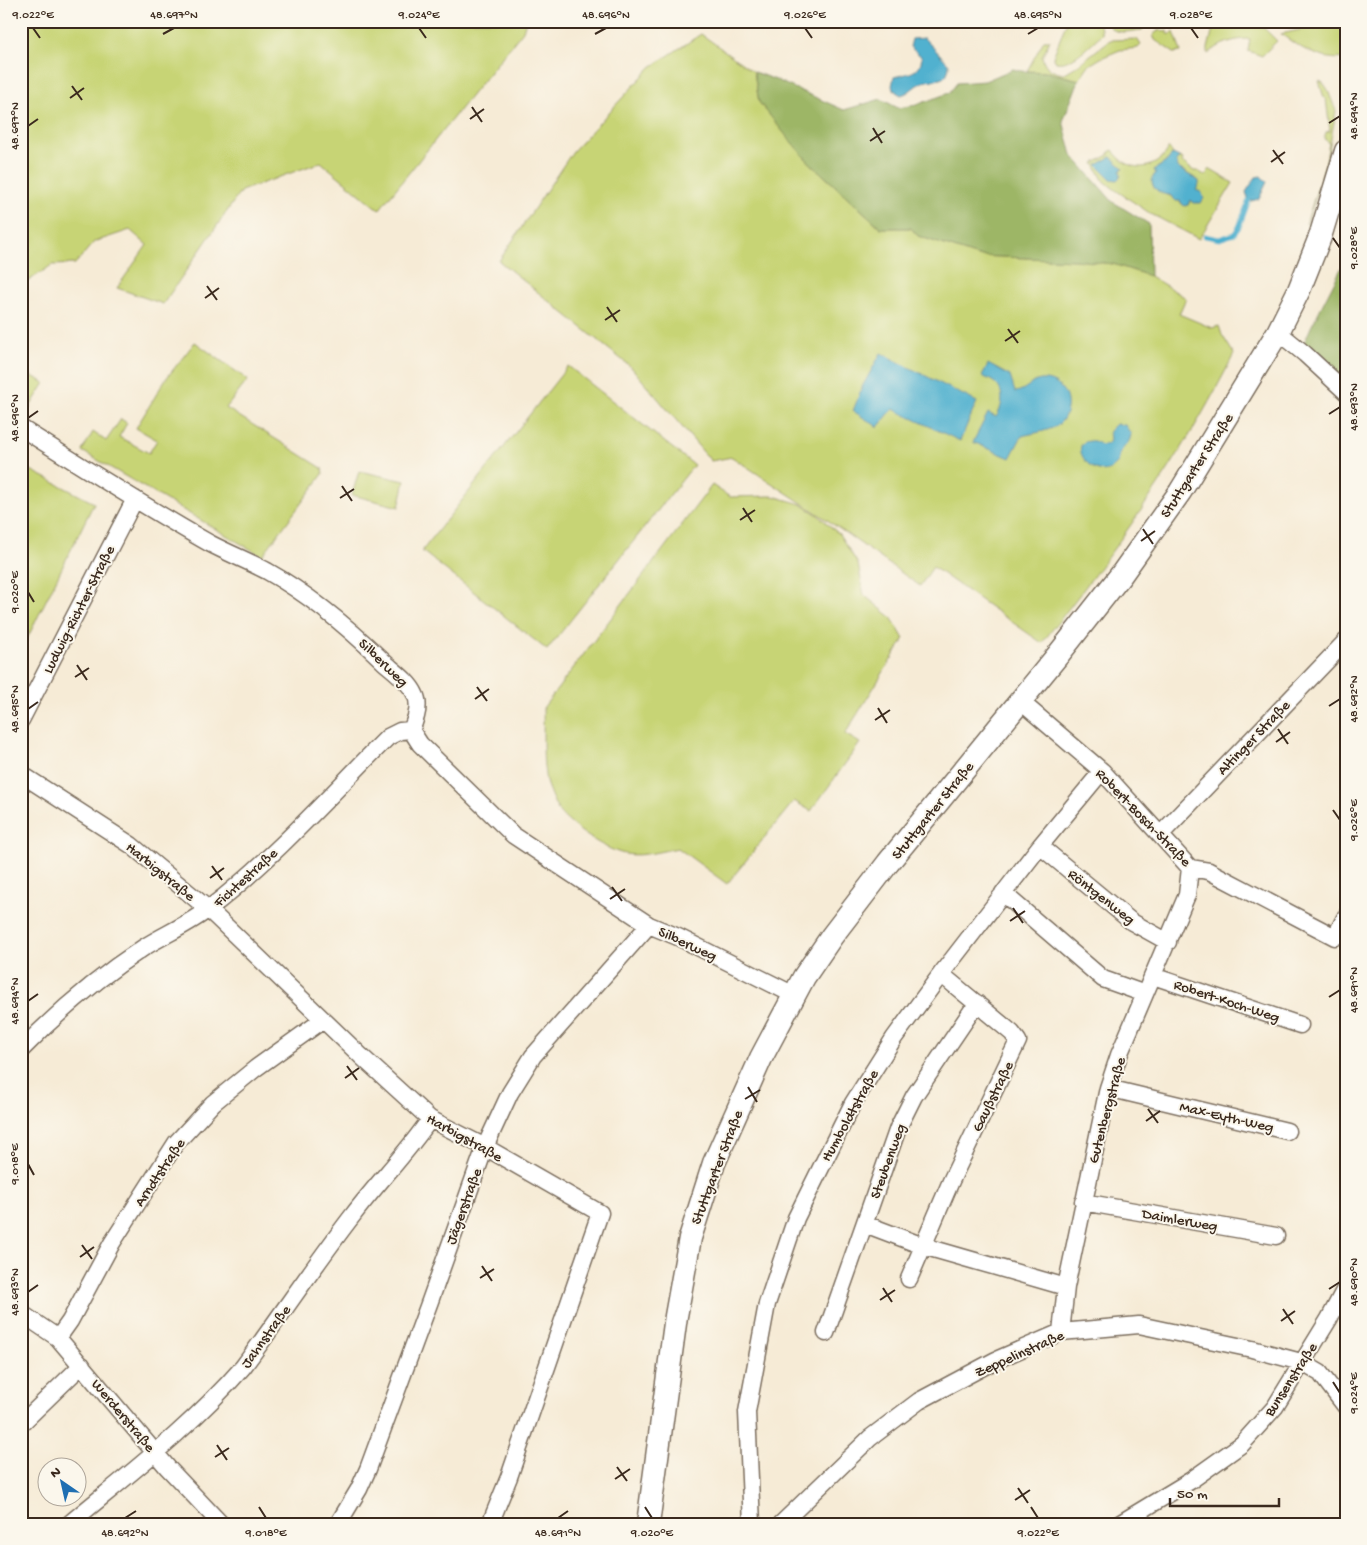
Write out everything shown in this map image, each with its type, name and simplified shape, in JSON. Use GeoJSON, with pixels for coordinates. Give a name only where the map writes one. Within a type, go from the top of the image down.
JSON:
{"type":"FeatureCollection","features":[{"type":"Feature","properties":{"kind":"main road","name":"Stuttgarter Straße"},"geometry":{"type":"LineString","coordinates":[[648,1524],[675,1326],[690,1238],[714,1163],[761,1058],[794,995],[832,936],[888,863],[1121,575],[1180,492],[1278,332],[1299,290],[1320,237],[1346,151]]}},
{"type":"Feature","properties":{"kind":"street"},"geometry":{"type":"LineString","coordinates":[[1278,332],[1346,392]]}},
{"type":"Feature","properties":{"kind":"street","name":"Silberweg"},"geometry":{"type":"LineString","coordinates":[[21,428],[210,543],[266,571],[300,591],[361,639],[416,694],[418,701],[417,713],[411,730],[420,744],[513,835],[650,925],[794,995]]}},
{"type":"Feature","properties":{"kind":"street","name":"Ludwig-Richter-Straße"},"geometry":{"type":"LineString","coordinates":[[21,720],[135,499]]}},
{"type":"Feature","properties":{"kind":"street","name":"Altinger Straße"},"geometry":{"type":"LineString","coordinates":[[1161,834],[1346,641]]}},
{"type":"Feature","properties":{"kind":"street","name":"Robert-Bosch-Straße"},"geometry":{"type":"LineString","coordinates":[[1020,701],[1102,771],[1190,868],[1210,871],[1335,937],[1346,916]]}},
{"type":"Feature","properties":{"kind":"street","name":"Fichtestraße"},"geometry":{"type":"LineString","coordinates":[[21,1050],[95,983],[143,948],[208,909],[246,878],[388,737],[400,731],[411,730]]}},
{"type":"Feature","properties":{"kind":"street","name":"Humboldtstraße"},"geometry":{"type":"LineString","coordinates":[[752,1524],[748,1412],[767,1304],[804,1200],[853,1103],[894,1038],[1003,893],[1102,771]]}},
{"type":"Feature","properties":{"kind":"street","name":"Harbigstraße"},"geometry":{"type":"LineString","coordinates":[[21,774],[131,845],[208,909],[414,1107],[430,1119],[485,1147],[600,1213],[509,1477],[490,1524]]}},
{"type":"Feature","properties":{"kind":"street","name":"Röntgenweg"},"geometry":{"type":"LineString","coordinates":[[1040,846],[1132,922],[1168,942]]}},
{"type":"Feature","properties":{"kind":"street","name":"Gutenbergstraße"},"geometry":{"type":"LineString","coordinates":[[1061,1332],[1066,1287],[1108,1088],[1119,1055],[1187,895],[1190,868]]}},
{"type":"Feature","properties":{"kind":"street"},"geometry":{"type":"LineString","coordinates":[[1003,893],[1103,979],[1145,994]]}},
{"type":"Feature","properties":{"kind":"street","name":"Jägerstraße"},"geometry":{"type":"LineString","coordinates":[[338,1524],[359,1489],[368,1469],[485,1147],[510,1093],[533,1056],[650,925]]}},
{"type":"Feature","properties":{"kind":"street","name":"Gaußstraße"},"geometry":{"type":"LineString","coordinates":[[908,1279],[955,1173],[1018,1041],[1012,1033],[941,974]]}},
{"type":"Feature","properties":{"kind":"street","name":"Robert-Koch-Weg"},"geometry":{"type":"LineString","coordinates":[[1153,976],[1300,1024]]}},
{"type":"Feature","properties":{"kind":"street","name":"Steubenweg"},"geometry":{"type":"LineString","coordinates":[[826,1333],[898,1128],[914,1096],[977,1003]]}},
{"type":"Feature","properties":{"kind":"street","name":"Arndtstraße"},"geometry":{"type":"LineString","coordinates":[[58,1338],[70,1322],[112,1243],[176,1143],[214,1103],[256,1068],[323,1020]]}},
{"type":"Feature","properties":{"kind":"street","name":"Max-Eyth-Weg"},"geometry":{"type":"LineString","coordinates":[[1108,1088],[1287,1130]]}},
{"type":"Feature","properties":{"kind":"street","name":"Jahnstraße"},"geometry":{"type":"LineString","coordinates":[[69,1524],[155,1453],[203,1410],[243,1367],[343,1228],[381,1179],[416,1139],[430,1119]]}},
{"type":"Feature","properties":{"kind":"street","name":"Daimlerweg"},"geometry":{"type":"LineString","coordinates":[[1084,1202],[1276,1236]]}},
{"type":"Feature","properties":{"kind":"street"},"geometry":{"type":"LineString","coordinates":[[865,1224],[923,1246],[1066,1287]]}},
{"type":"Feature","properties":{"kind":"street","name":"Bunsenstraße"},"geometry":{"type":"LineString","coordinates":[[1119,1524],[1190,1480],[1242,1444],[1274,1407],[1329,1319],[1346,1287]]}},
{"type":"Feature","properties":{"kind":"street","name":"Werderstraße"},"geometry":{"type":"LineString","coordinates":[[21,1313],[58,1338],[155,1453],[221,1524]]}},
{"type":"Feature","properties":{"kind":"street","name":"Zeppelinstraße"},"geometry":{"type":"LineString","coordinates":[[781,1524],[870,1438],[919,1402],[996,1360],[1061,1332],[1139,1325],[1244,1347],[1301,1362],[1320,1373],[1346,1407]]}},
{"type":"Feature","properties":{"kind":"street"},"geometry":{"type":"LineString","coordinates":[[21,1424],[82,1365]]}},
{"type":"Feature","properties":{"kind":"green space"},"geometry":{"type":"Polygon","coordinates":[[[21,21],[526,21],[523,31],[379,210],[321,162],[241,191],[163,304],[117,288],[147,245],[130,230],[94,242],[75,264],[52,265],[21,286],[21,21]]]}},
{"type":"Feature","properties":{"kind":"green space"},"geometry":{"type":"Polygon","coordinates":[[[1067,21],[1099,21],[1102,34],[1075,57],[1062,62],[1056,62],[1053,57],[1067,21]]]}},
{"type":"Feature","properties":{"kind":"green space"},"geometry":{"type":"Polygon","coordinates":[[[1107,21],[1146,21],[1142,30],[1122,32],[1112,29],[1107,21]]]}},
{"type":"Feature","properties":{"kind":"green space"},"geometry":{"type":"Polygon","coordinates":[[[1215,21],[1254,21],[1277,41],[1262,56],[1248,51],[1250,39],[1227,42],[1208,54],[1215,21]]]}},
{"type":"Feature","properties":{"kind":"green space"},"geometry":{"type":"Polygon","coordinates":[[[1321,21],[1346,21],[1346,58],[1337,59],[1320,56],[1304,49],[1281,34],[1308,28],[1321,21]]]}},
{"type":"Feature","properties":{"kind":"green space"},"geometry":{"type":"Polygon","coordinates":[[[1159,30],[1167,31],[1167,34],[1174,32],[1181,52],[1174,53],[1155,40],[1153,35],[1159,30]]]}},
{"type":"Feature","properties":{"kind":"green space"},"geometry":{"type":"Polygon","coordinates":[[[701,34],[754,72],[759,102],[808,161],[881,228],[911,228],[918,236],[978,256],[1076,260],[1113,264],[1150,276],[1186,298],[1179,314],[1212,328],[1219,326],[1222,335],[1234,354],[1214,393],[1146,504],[1042,643],[933,567],[920,586],[823,517],[732,457],[711,461],[631,367],[499,261],[573,151],[651,67],[701,34]]]}},
{"type":"Feature","properties":{"kind":"green space"},"geometry":{"type":"Polygon","coordinates":[[[1137,39],[1141,45],[1138,48],[1120,50],[1101,58],[1088,66],[1079,80],[1047,72],[1027,71],[1044,40],[1050,40],[1042,57],[1045,64],[1052,70],[1063,74],[1110,40],[1137,39]]]}},
{"type":"Feature","properties":{"kind":"green space"},"geometry":{"type":"Polygon","coordinates":[[[1013,69],[1047,72],[1079,80],[1063,121],[1072,155],[1113,202],[1149,224],[1150,276],[1113,264],[1076,260],[978,256],[918,236],[911,228],[881,228],[808,161],[788,138],[759,102],[754,72],[844,110],[881,99],[898,108],[916,105],[949,93],[957,83],[985,81],[1013,69]]]}},
{"type":"Feature","properties":{"kind":"green space"},"geometry":{"type":"Polygon","coordinates":[[[1319,81],[1327,88],[1336,111],[1327,161],[1306,224],[1326,161],[1329,142],[1324,139],[1326,132],[1330,131],[1326,99],[1324,98],[1319,81]]]}},
{"type":"Feature","properties":{"kind":"green space"},"geometry":{"type":"Polygon","coordinates":[[[1169,148],[1173,154],[1166,162],[1154,170],[1156,173],[1154,175],[1154,188],[1174,198],[1184,206],[1188,205],[1196,190],[1198,180],[1178,168],[1176,162],[1179,157],[1183,159],[1182,162],[1194,171],[1198,171],[1206,176],[1209,169],[1233,183],[1199,239],[1151,214],[1114,189],[1103,180],[1094,163],[1109,155],[1109,152],[1113,150],[1126,163],[1142,167],[1150,166],[1157,162],[1169,148]]]}},
{"type":"Feature","properties":{"kind":"green space"},"geometry":{"type":"Polygon","coordinates":[[[1346,259],[1346,380],[1302,348],[1346,259]]]}},
{"type":"Feature","properties":{"kind":"green space"},"geometry":{"type":"Polygon","coordinates":[[[195,342],[248,380],[226,408],[322,468],[323,474],[262,556],[82,451],[93,432],[106,441],[121,419],[127,423],[119,437],[149,453],[157,440],[136,428],[165,380],[195,342]]]}},
{"type":"Feature","properties":{"kind":"green space"},"geometry":{"type":"Polygon","coordinates":[[[568,366],[694,465],[547,650],[422,551],[568,366]]]}},
{"type":"Feature","properties":{"kind":"green space"},"geometry":{"type":"Polygon","coordinates":[[[21,370],[45,383],[24,416],[21,415],[21,370]]]}},
{"type":"Feature","properties":{"kind":"green space"},"geometry":{"type":"Polygon","coordinates":[[[21,465],[94,503],[21,651],[21,465]]]}},
{"type":"Feature","properties":{"kind":"green space"},"geometry":{"type":"Polygon","coordinates":[[[359,471],[405,481],[399,507],[352,495],[359,471]]]}},
{"type":"Feature","properties":{"kind":"green space"},"geometry":{"type":"Polygon","coordinates":[[[712,485],[730,497],[773,496],[801,504],[818,515],[839,534],[858,564],[864,595],[891,617],[904,639],[845,734],[860,743],[811,811],[794,801],[727,884],[678,848],[645,854],[625,854],[608,848],[581,832],[556,807],[547,785],[543,757],[543,708],[712,485]]]}},
{"type":"Feature","properties":{"kind":"water"},"geometry":{"type":"Polygon","coordinates":[[[924,38],[949,64],[948,71],[943,78],[919,84],[901,95],[892,86],[894,77],[912,72],[919,67],[922,57],[910,47],[912,39],[924,38]]]}},
{"type":"Feature","properties":{"kind":"water"},"geometry":{"type":"Polygon","coordinates":[[[1173,154],[1179,157],[1176,162],[1178,168],[1199,181],[1196,190],[1201,192],[1204,198],[1201,203],[1194,203],[1190,200],[1188,205],[1184,206],[1170,195],[1158,191],[1153,185],[1153,177],[1156,173],[1154,170],[1166,162],[1173,154]]]}},
{"type":"Feature","properties":{"kind":"water"},"geometry":{"type":"Polygon","coordinates":[[[1111,157],[1123,168],[1120,171],[1121,176],[1117,180],[1111,179],[1097,165],[1111,157]]]}},
{"type":"Feature","properties":{"kind":"water"},"geometry":{"type":"Polygon","coordinates":[[[1261,176],[1267,182],[1259,199],[1251,201],[1246,192],[1256,177],[1261,176]]]}},
{"type":"Feature","properties":{"kind":"water"},"geometry":{"type":"Polygon","coordinates":[[[881,353],[977,402],[960,441],[893,409],[878,427],[853,411],[862,387],[881,353]]]}},
{"type":"Feature","properties":{"kind":"water"},"geometry":{"type":"Polygon","coordinates":[[[988,364],[1010,376],[1015,392],[1037,381],[1046,380],[1059,386],[1066,396],[1067,409],[1061,422],[1054,428],[1022,436],[1010,458],[973,442],[988,413],[996,417],[1001,405],[1002,397],[997,385],[982,376],[988,364]]]}},
{"type":"Feature","properties":{"kind":"water"},"geometry":{"type":"Polygon","coordinates":[[[1116,424],[1125,425],[1131,434],[1129,441],[1120,453],[1116,465],[1108,470],[1092,467],[1082,455],[1081,448],[1083,443],[1093,441],[1100,445],[1108,444],[1110,440],[1109,431],[1116,424]]]}},
{"type":"Feature","properties":{"kind":"waterway"},"geometry":{"type":"LineString","coordinates":[[1205,236],[1219,239],[1234,234],[1239,227],[1249,200]]}}]}
